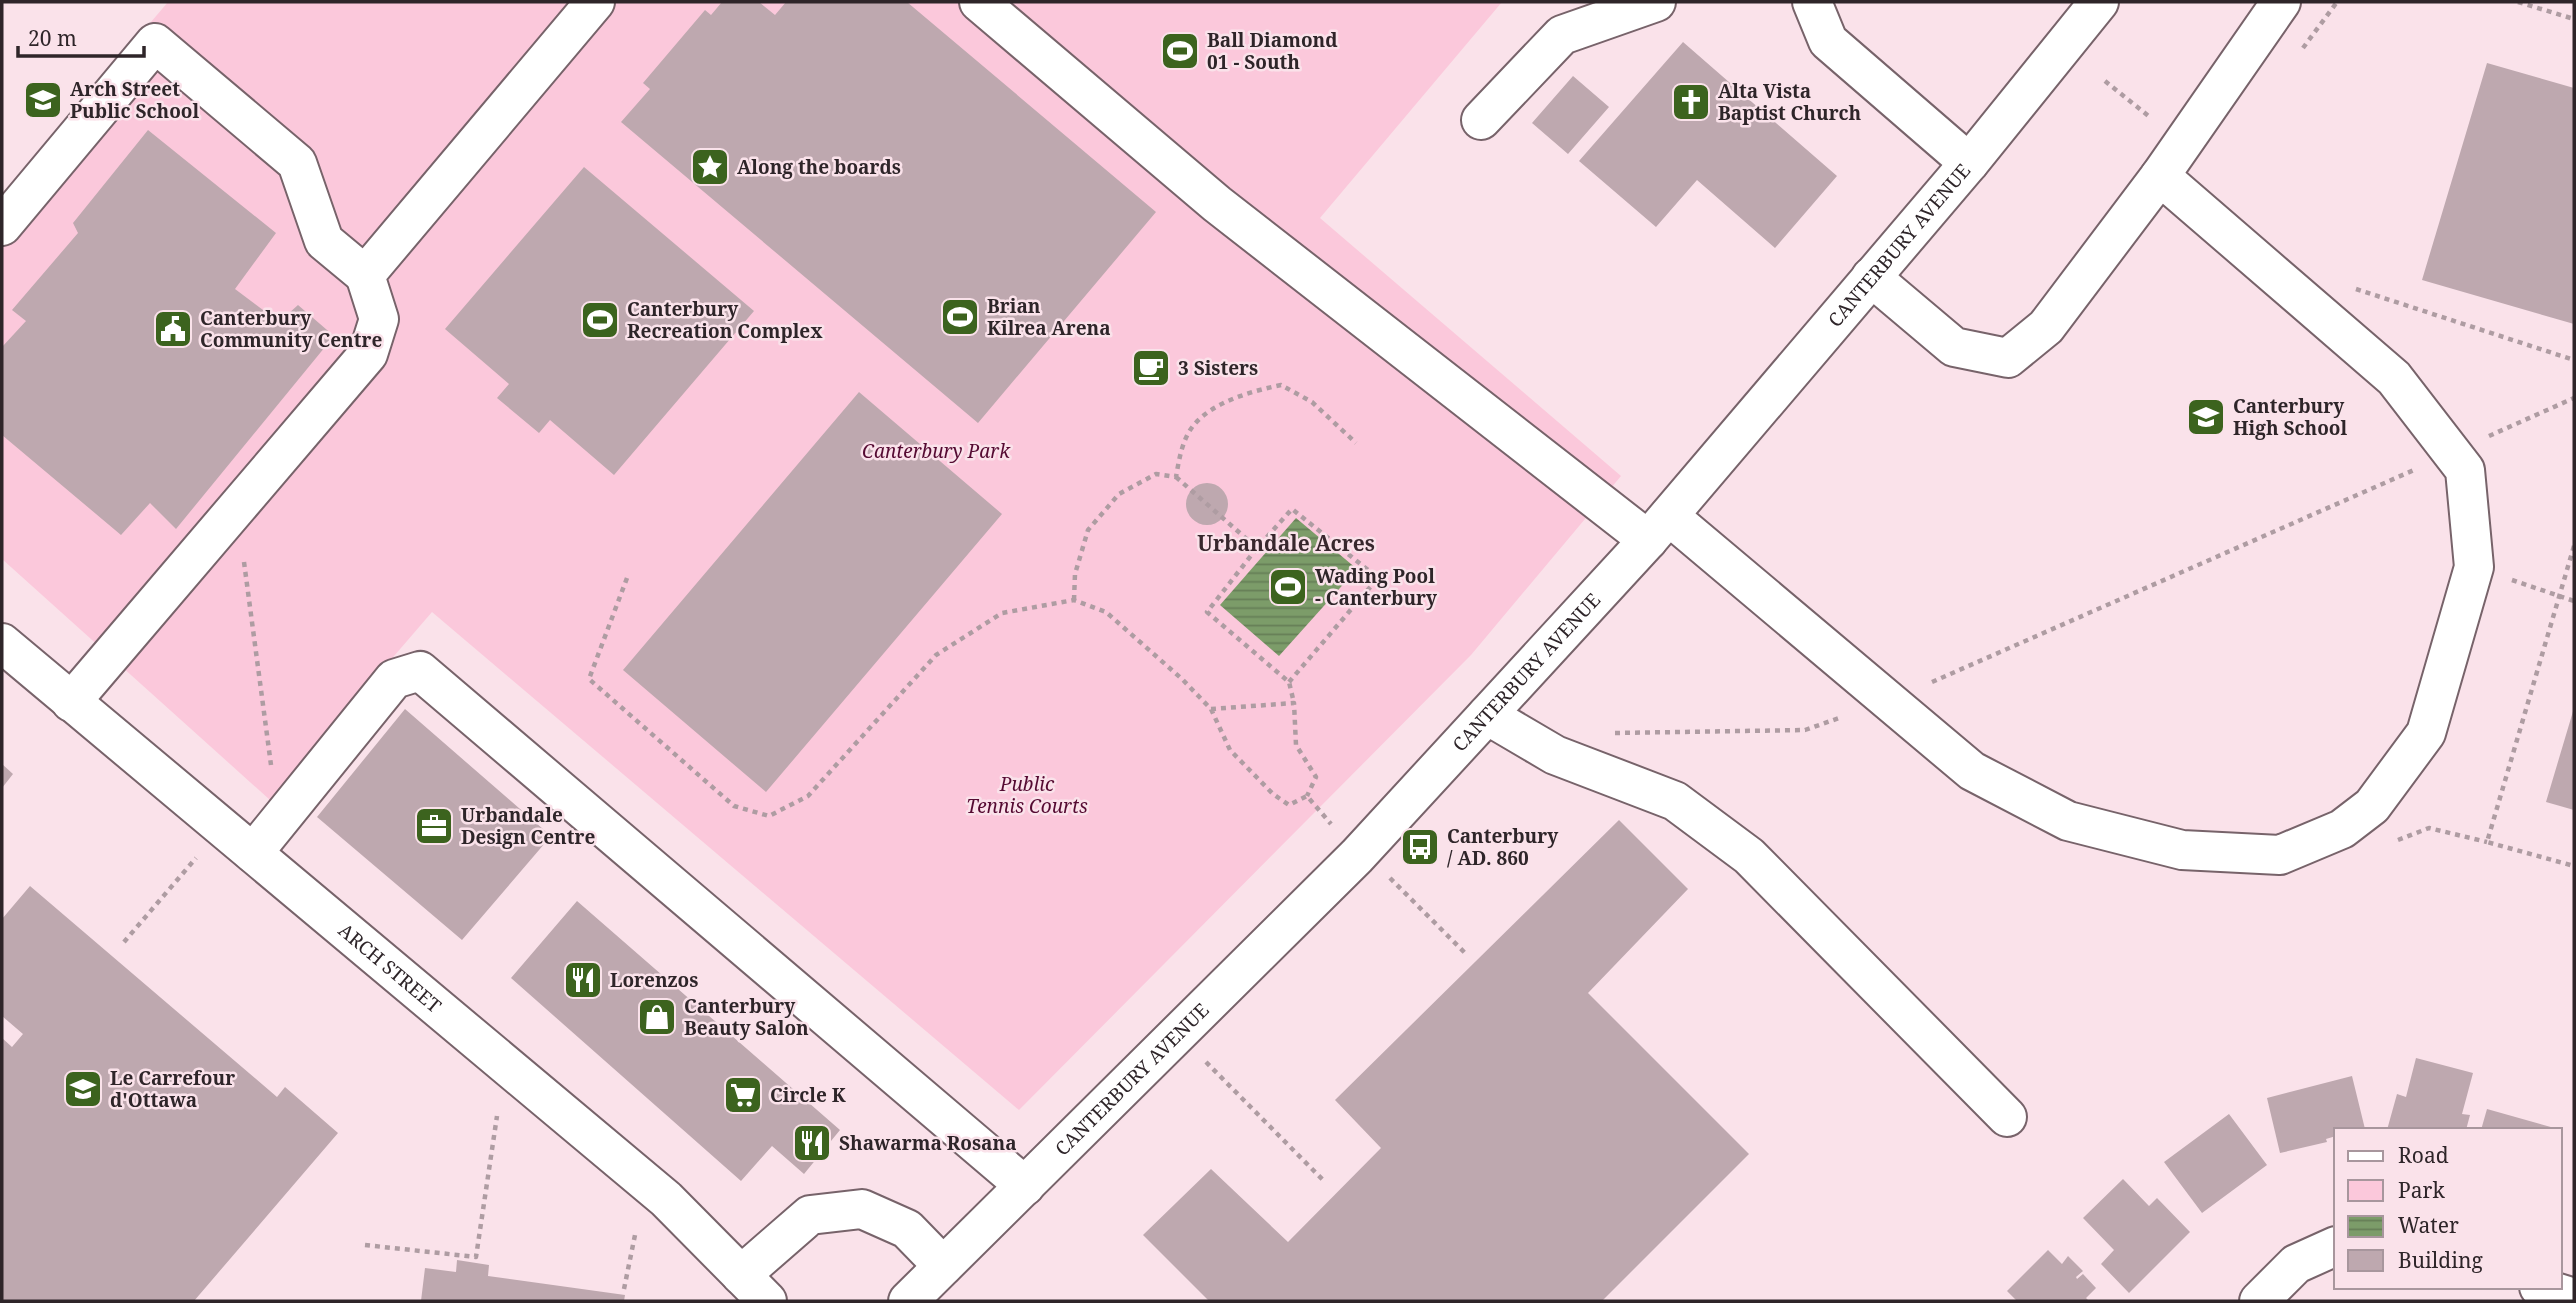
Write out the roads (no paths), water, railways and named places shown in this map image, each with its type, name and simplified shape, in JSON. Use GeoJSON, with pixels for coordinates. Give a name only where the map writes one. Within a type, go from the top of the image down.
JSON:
{"type":"FeatureCollection","features":[{"type":"Feature","properties":{"kind":"street"},"geometry":{"type":"LineString","coordinates":[[365,275],[594,2]]}},
{"type":"Feature","properties":{"kind":"street"},"geometry":{"type":"LineString","coordinates":[[979,2],[1217,204],[1889,701],[1972,771],[2067,821],[2182,850],[2280,855],[2342,829],[2372,806],[2426,733],[2474,567],[2465,470],[2394,378],[2160,176]]}},
{"type":"Feature","properties":{"kind":"street"},"geometry":{"type":"LineString","coordinates":[[1481,120],[1562,35],[1656,2]]}},
{"type":"Feature","properties":{"kind":"street"},"geometry":{"type":"LineString","coordinates":[[1811,2],[1828,41],[1969,163]]}},
{"type":"Feature","properties":{"kind":"street","name":"CANTERBURY AVENUE"},"geometry":{"type":"LineString","coordinates":[[908,1301],[1360,853],[1487,715],[1658,528],[1969,163],[2099,2]]}},
{"type":"Feature","properties":{"kind":"street"},"geometry":{"type":"LineString","coordinates":[[1871,277],[1954,347],[2008,358],[2046,327],[2160,176],[2281,2]]}},
{"type":"Feature","properties":{"kind":"street"},"geometry":{"type":"LineString","coordinates":[[2,226],[155,43],[297,163],[324,242],[365,275],[379,320],[368,354],[71,702]]}},
{"type":"Feature","properties":{"kind":"street","name":"ARCH STREET"},"geometry":{"type":"LineString","coordinates":[[2,643],[666,1199],[767,1301]]}},
{"type":"Feature","properties":{"kind":"street"},"geometry":{"type":"LineString","coordinates":[[253,853],[394,678],[420,671],[1025,1186]]}},
{"type":"Feature","properties":{"kind":"street"},"geometry":{"type":"LineString","coordinates":[[1487,715],[1555,755],[1675,801],[1749,856],[2007,1117]]}},
{"type":"Feature","properties":{"kind":"street"},"geometry":{"type":"LineString","coordinates":[[741,1275],[810,1215],[862,1209],[907,1229],[943,1266]]}},
{"type":"Feature","properties":{"kind":"street"},"geometry":{"type":"LineString","coordinates":[[2259,1301],[2296,1265],[2334,1247]]}},
{"type":"Feature","properties":{"kind":"street"},"geometry":{"type":"LineString","coordinates":[[2545,1289],[2574,1298]]}},
{"type":"Feature","properties":{"kind":"water","name":"Wading Pool - Canterbury"},"geometry":{"type":"Polygon","coordinates":[[[1296,518],[1357,569],[1279,656],[1220,605],[1296,518]]]}},
{"type":"Feature","properties":{"kind":"place","name":"Ball Diamond 01 - South"},"geometry":{"type":"Point","coordinates":[1180,51]}},
{"type":"Feature","properties":{"kind":"place","name":"Arch Street Public School"},"geometry":{"type":"Point","coordinates":[43,100]}},
{"type":"Feature","properties":{"kind":"place","name":"Alta Vista Baptist Church"},"geometry":{"type":"Point","coordinates":[1691,102]}},
{"type":"Feature","properties":{"kind":"place","name":"Along the boards"},"geometry":{"type":"Point","coordinates":[710,167]}},
{"type":"Feature","properties":{"kind":"place","name":"Brian Kilrea Arena"},"geometry":{"type":"Point","coordinates":[960,317]}},
{"type":"Feature","properties":{"kind":"place","name":"Canterbury Recreation Complex"},"geometry":{"type":"Point","coordinates":[600,320]}},
{"type":"Feature","properties":{"kind":"place","name":"Canterbury Community Centre"},"geometry":{"type":"Point","coordinates":[173,329]}},
{"type":"Feature","properties":{"kind":"place","name":"3 Sisters"},"geometry":{"type":"Point","coordinates":[1151,368]}},
{"type":"Feature","properties":{"kind":"place","name":"Canterbury High School"},"geometry":{"type":"Point","coordinates":[2206,417]}},
{"type":"Feature","properties":{"kind":"place","name":"Wading Pool - Canterbury"},"geometry":{"type":"Point","coordinates":[1288,587]}},
{"type":"Feature","properties":{"kind":"place","name":"Urbandale Design Centre"},"geometry":{"type":"Point","coordinates":[434,826]}},
{"type":"Feature","properties":{"kind":"place","name":"Canterbury / AD. 860"},"geometry":{"type":"Point","coordinates":[1420,847]}},
{"type":"Feature","properties":{"kind":"place","name":"Lorenzos"},"geometry":{"type":"Point","coordinates":[583,980]}},
{"type":"Feature","properties":{"kind":"place","name":"Canterbury Beauty Salon"},"geometry":{"type":"Point","coordinates":[657,1017]}},
{"type":"Feature","properties":{"kind":"place","name":"Le Carrefour d'Ottawa"},"geometry":{"type":"Point","coordinates":[83,1089]}},
{"type":"Feature","properties":{"kind":"place","name":"Circle K"},"geometry":{"type":"Point","coordinates":[743,1095]}},
{"type":"Feature","properties":{"kind":"place","name":"Shawarma Rosana"},"geometry":{"type":"Point","coordinates":[812,1143]}},
{"type":"Feature","properties":{"kind":"district","name":"Urbandale Acres"},"geometry":{"type":"Point","coordinates":[1286,544]}},
{"type":"Feature","properties":{"kind":"park label","name":"Canterbury Park"},"geometry":{"type":"Point","coordinates":[936,451]}},
{"type":"Feature","properties":{"kind":"park label","name":"Public Tennis Courts"},"geometry":{"type":"Point","coordinates":[1027,795]}}]}
